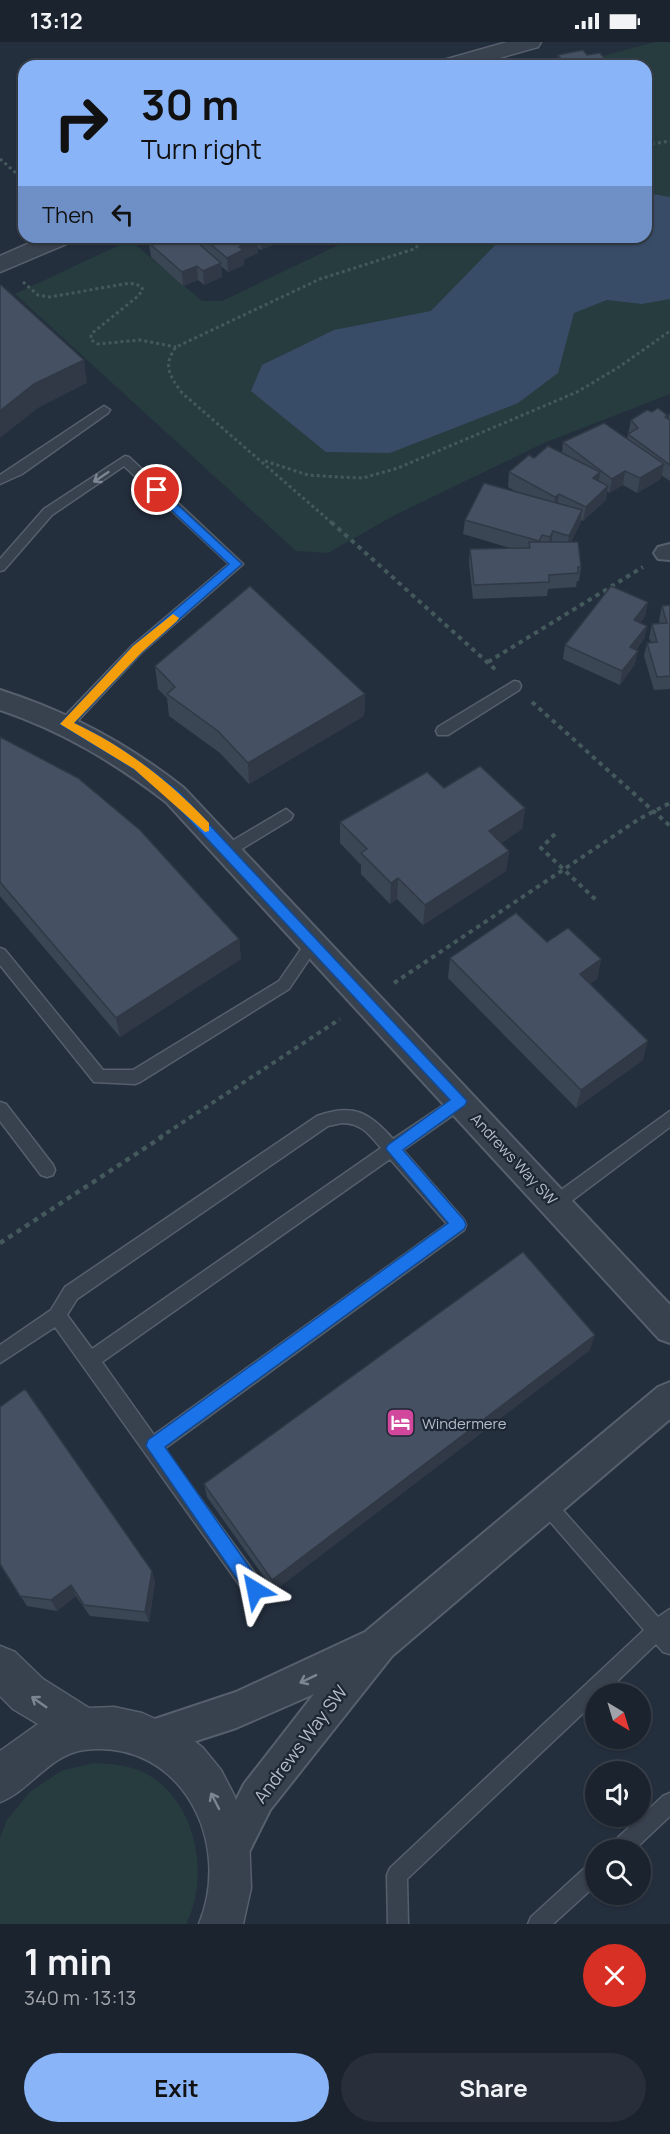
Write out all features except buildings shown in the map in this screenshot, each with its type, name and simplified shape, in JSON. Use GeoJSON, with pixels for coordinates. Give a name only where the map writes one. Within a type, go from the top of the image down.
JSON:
{"type":"FeatureCollection","features":[{"type":"Feature","properties":{"kind":"street"},"geometry":{"type":"LineString","coordinates":[[468,60],[530,42]]}},
{"type":"Feature","properties":{"kind":"street"},"geometry":{"type":"LineString","coordinates":[[5,263],[50,243]]}},
{"type":"Feature","properties":{"kind":"street","name":"Andrews Way SW"},"geometry":{"type":"LineString","coordinates":[[0,700],[66,724],[101,741],[139,766],[175,795],[670,1328]]}},
{"type":"Feature","properties":{"kind":"street","name":"Andrews Way SW"},"geometry":{"type":"LineString","coordinates":[[230,1851],[257,1797],[294,1747],[379,1643],[670,1398]]}},
{"type":"Feature","properties":{"kind":"street","name":"Andrews Way SW"},"geometry":{"type":"LineString","coordinates":[[153,1737],[218,1718],[290,1687],[379,1643]]}},
{"type":"Feature","properties":{"kind":"street"},"geometry":{"type":"LineString","coordinates":[[0,1667],[28,1694],[84,1730]]}},
{"type":"Feature","properties":{"kind":"street"},"geometry":{"type":"LineString","coordinates":[[0,1781],[19,1760],[50,1741],[84,1730],[119,1728],[153,1737],[182,1755],[205,1781],[222,1814],[230,1851],[230,1885],[223,1922]]}},
{"type":"Feature","properties":{"kind":"lane"},"geometry":{"type":"LineString","coordinates":[[0,480],[18,471],[104,410]]}},
{"type":"Feature","properties":{"kind":"lane"},"geometry":{"type":"LineString","coordinates":[[0,567],[48,512],[125,460],[237,564],[137,649],[66,724]]}},
{"type":"Feature","properties":{"kind":"lane"},"geometry":{"type":"LineString","coordinates":[[443,731],[514,686]]}},
{"type":"Feature","properties":{"kind":"lane"},"geometry":{"type":"LineString","coordinates":[[227,851],[286,815]]}},
{"type":"Feature","properties":{"kind":"lane"},"geometry":{"type":"LineString","coordinates":[[0,954],[99,1077],[135,1077],[284,985],[313,944]]}},
{"type":"Feature","properties":{"kind":"lane"},"geometry":{"type":"LineString","coordinates":[[90,1360],[460,1101]]}},
{"type":"Feature","properties":{"kind":"lane"},"geometry":{"type":"LineString","coordinates":[[0,1109],[47,1170]]}},
{"type":"Feature","properties":{"kind":"lane"},"geometry":{"type":"LineString","coordinates":[[0,1354],[57,1316],[71,1293],[323,1121],[340,1115],[356,1116],[371,1125],[458,1225],[154,1446]]}},
{"type":"Feature","properties":{"kind":"lane"},"geometry":{"type":"LineString","coordinates":[[556,1203],[670,1118]]}},
{"type":"Feature","properties":{"kind":"lane"},"geometry":{"type":"LineString","coordinates":[[57,1316],[154,1446],[255,1590]]}},
{"type":"Feature","properties":{"kind":"lane"},"geometry":{"type":"LineString","coordinates":[[546,1504],[663,1624],[670,1645]]}},
{"type":"Feature","properties":{"kind":"lane"},"geometry":{"type":"LineString","coordinates":[[398,1924],[397,1875],[663,1624]]}},
{"type":"Feature","properties":{"kind":"lane"},"geometry":{"type":"LineString","coordinates":[[631,1839],[670,1803]]}},
{"type":"Feature","properties":{"kind":"lane"},"geometry":{"type":"LineString","coordinates":[[538,1924],[585,1881]]}},
{"type":"Feature","properties":{"kind":"path"},"geometry":{"type":"LineString","coordinates":[[652,144],[670,141]]}},
{"type":"Feature","properties":{"kind":"path"},"geometry":{"type":"LineString","coordinates":[[0,159],[18,175]]}},
{"type":"Feature","properties":{"kind":"path"},"geometry":{"type":"LineString","coordinates":[[421,243],[414,249],[320,279],[176,347],[168,358],[167,367],[173,383],[670,826]]}},
{"type":"Feature","properties":{"kind":"path"},"geometry":{"type":"LineString","coordinates":[[5,263],[38,295],[63,297],[130,283],[141,286],[143,290],[134,302],[99,326],[91,334],[91,340],[98,345],[140,340],[176,347]]}},
{"type":"Feature","properties":{"kind":"path"},"geometry":{"type":"LineString","coordinates":[[262,460],[308,475],[338,477],[363,478],[398,468],[577,392],[620,368],[670,331]]}},
{"type":"Feature","properties":{"kind":"path"},"geometry":{"type":"LineString","coordinates":[[488,662],[668,553]]}},
{"type":"Feature","properties":{"kind":"path"},"geometry":{"type":"LineString","coordinates":[[0,1243],[639,819],[655,813],[670,803]]}},
{"type":"Feature","properties":{"kind":"path"},"geometry":{"type":"LineString","coordinates":[[555,834],[541,848],[596,900]]}},
{"type":"Feature","properties":{"kind":"green space"},"geometry":{"type":"Polygon","coordinates":[[[655,42],[670,42],[670,394],[544,443],[395,515],[328,553],[296,551],[15,294],[124,243],[134,243],[202,301],[222,301],[343,243],[652,243],[652,60],[601,60],[599,57],[655,42]]]}},
{"type":"Feature","properties":{"kind":"green space"},"geometry":{"type":"Polygon","coordinates":[[[94,1763],[127,1767],[149,1775],[170,1793],[182,1809],[190,1827],[198,1867],[193,1906],[186,1924],[0,1924],[0,1837],[7,1820],[31,1791],[61,1771],[94,1763]]]}},
{"type":"Feature","properties":{"kind":"water"},"geometry":{"type":"Polygon","coordinates":[[[652,194],[670,197],[670,299],[642,304],[607,300],[574,313],[558,373],[518,403],[390,453],[326,452],[251,391],[262,365],[334,330],[431,311],[497,243],[652,243],[652,194]]]}},
{"type":"Feature","properties":{"kind":"slow traffic"},"geometry":{"type":"LineString","coordinates":[[173,618],[137,649],[66,724],[101,741],[139,766],[175,795],[205,827]]}},
{"type":"Feature","properties":{"kind":"place","name":"Windermere"},"geometry":{"type":"Point","coordinates":[401,1423]}},
{"type":"Feature","properties":{"kind":"route"},"geometry":{"type":"LineString","coordinates":[[157,490],[237,564],[137,649],[66,724],[101,741],[139,766],[175,795],[460,1101],[393,1149],[458,1225],[154,1446],[255,1590]]}}]}
